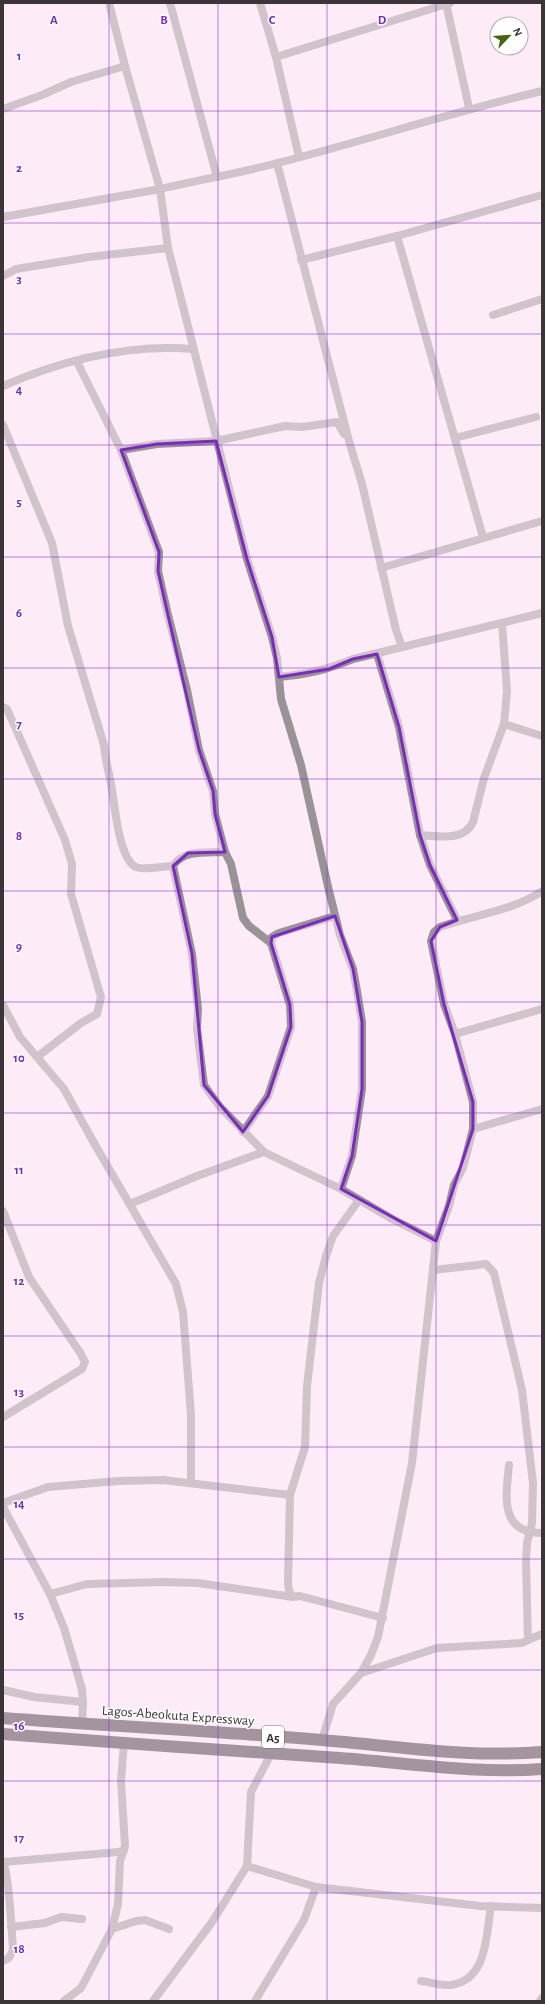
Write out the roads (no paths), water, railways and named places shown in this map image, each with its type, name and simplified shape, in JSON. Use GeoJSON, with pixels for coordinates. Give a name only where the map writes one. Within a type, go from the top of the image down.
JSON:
{"type":"FeatureCollection","features":[{"type":"Feature","properties":{"kind":"highway","name":"Lagos-Abeokuta Expressway"},"geometry":{"type":"LineString","coordinates":[[3,1718],[322,1740],[470,1753],[508,1755],[542,1752]]}},
{"type":"Feature","properties":{"kind":"highway","name":"A5"},"geometry":{"type":"LineString","coordinates":[[3,1734],[473,1770],[513,1771],[542,1769]]}},
{"type":"Feature","properties":{"kind":"street"},"geometry":{"type":"LineString","coordinates":[[109,3],[124,66],[160,189],[168,248],[216,441],[247,559],[272,637],[277,658],[281,699],[301,765],[335,916],[353,969],[362,1022],[362,1089],[352,1156],[341,1189]]}},
{"type":"Feature","properties":{"kind":"street"},"geometry":{"type":"LineString","coordinates":[[170,3],[217,177]]}},
{"type":"Feature","properties":{"kind":"street"},"geometry":{"type":"LineString","coordinates":[[260,3],[276,56],[299,157]]}},
{"type":"Feature","properties":{"kind":"street"},"geometry":{"type":"LineString","coordinates":[[276,56],[447,3],[469,108]]}},
{"type":"Feature","properties":{"kind":"street"},"geometry":{"type":"LineString","coordinates":[[3,109],[42,95],[71,82],[124,66]]}},
{"type":"Feature","properties":{"kind":"street"},"geometry":{"type":"LineString","coordinates":[[3,217],[160,189],[277,164],[408,128],[469,108],[542,91]]}},
{"type":"Feature","properties":{"kind":"street"},"geometry":{"type":"LineString","coordinates":[[277,164],[349,441],[362,484],[402,647]]}},
{"type":"Feature","properties":{"kind":"street"},"geometry":{"type":"LineString","coordinates":[[301,260],[397,236],[542,195]]}},
{"type":"Feature","properties":{"kind":"street"},"geometry":{"type":"LineString","coordinates":[[397,236],[483,537]]}},
{"type":"Feature","properties":{"kind":"street"},"geometry":{"type":"LineString","coordinates":[[3,276],[16,269],[89,257],[168,248]]}},
{"type":"Feature","properties":{"kind":"street"},"geometry":{"type":"LineString","coordinates":[[493,315],[542,299]]}},
{"type":"Feature","properties":{"kind":"street"},"geometry":{"type":"LineString","coordinates":[[3,386],[33,374],[100,354],[131,349],[174,347],[193,349]]}},
{"type":"Feature","properties":{"kind":"street"},"geometry":{"type":"LineString","coordinates":[[77,362],[121,450],[159,552],[158,570],[165,604],[187,690],[199,750],[213,792],[214,814],[225,852],[231,864],[243,918],[249,926],[270,943],[290,1005],[291,1027],[280,1055],[268,1096],[243,1132]]}},
{"type":"Feature","properties":{"kind":"street"},"geometry":{"type":"LineString","coordinates":[[455,438],[536,417]]}},
{"type":"Feature","properties":{"kind":"street"},"geometry":{"type":"LineString","coordinates":[[121,450],[157,444],[216,441],[285,426],[302,427],[337,422],[349,441]]}},
{"type":"Feature","properties":{"kind":"street"},"geometry":{"type":"LineString","coordinates":[[3,425],[52,543],[68,626],[104,745],[112,791],[114,814],[127,856],[132,866],[138,869],[173,866]]}},
{"type":"Feature","properties":{"kind":"street"},"geometry":{"type":"LineString","coordinates":[[382,568],[483,537],[542,521]]}},
{"type":"Feature","properties":{"kind":"street"},"geometry":{"type":"LineString","coordinates":[[279,677],[329,669],[353,659],[542,613]]}},
{"type":"Feature","properties":{"kind":"street"},"geometry":{"type":"LineString","coordinates":[[420,835],[456,836],[470,829],[484,778],[504,724],[507,691],[502,623]]}},
{"type":"Feature","properties":{"kind":"street"},"geometry":{"type":"LineString","coordinates":[[377,654],[399,727],[420,835],[430,865],[457,920]]}},
{"type":"Feature","properties":{"kind":"street"},"geometry":{"type":"LineString","coordinates":[[3,707],[7,709],[65,840],[72,864],[71,894],[102,997],[97,1014],[81,1023],[37,1057]]}},
{"type":"Feature","properties":{"kind":"street"},"geometry":{"type":"LineString","coordinates":[[504,724],[542,736]]}},
{"type":"Feature","properties":{"kind":"street"},"geometry":{"type":"LineString","coordinates":[[225,852],[188,853],[177,860],[173,866],[192,954],[198,1009],[197,1029],[204,1085],[220,1107],[264,1152],[341,1189],[392,1219],[436,1241]]}},
{"type":"Feature","properties":{"kind":"street"},"geometry":{"type":"LineString","coordinates":[[322,1740],[333,1704],[360,1673],[371,1656],[383,1618],[412,1463],[436,1241],[450,1206],[454,1185],[463,1168],[474,1129],[473,1102],[455,1034],[444,1004],[431,941],[434,932],[440,927],[457,920],[507,907],[529,899],[542,891]]}},
{"type":"Feature","properties":{"kind":"street"},"geometry":{"type":"LineString","coordinates":[[270,943],[272,937],[279,933],[335,916]]}},
{"type":"Feature","properties":{"kind":"street"},"geometry":{"type":"LineString","coordinates":[[3,1006],[20,1037],[64,1089],[176,1284],[183,1312],[191,1415],[191,1483]]}},
{"type":"Feature","properties":{"kind":"street"},"geometry":{"type":"LineString","coordinates":[[455,1034],[542,1010]]}},
{"type":"Feature","properties":{"kind":"street"},"geometry":{"type":"LineString","coordinates":[[474,1129],[542,1109]]}},
{"type":"Feature","properties":{"kind":"street"},"geometry":{"type":"LineString","coordinates":[[130,1204],[197,1176],[264,1152]]}},
{"type":"Feature","properties":{"kind":"street"},"geometry":{"type":"LineString","coordinates":[[293,1597],[289,1591],[288,1582],[290,1495],[305,1447],[307,1386],[319,1283],[324,1262],[333,1236],[359,1200]]}},
{"type":"Feature","properties":{"kind":"street"},"geometry":{"type":"LineString","coordinates":[[3,1211],[29,1277],[82,1354],[85,1362],[82,1369],[3,1417]]}},
{"type":"Feature","properties":{"kind":"street"},"geometry":{"type":"LineString","coordinates":[[433,1270],[486,1264],[494,1273],[522,1390],[532,1483],[532,1523],[526,1562],[528,1640]]}},
{"type":"Feature","properties":{"kind":"street"},"geometry":{"type":"LineString","coordinates":[[509,1465],[507,1508],[511,1518],[519,1527],[530,1533],[542,1533]]}},
{"type":"Feature","properties":{"kind":"street"},"geometry":{"type":"LineString","coordinates":[[3,1504],[48,1487],[118,1481],[163,1480],[290,1495]]}},
{"type":"Feature","properties":{"kind":"street"},"geometry":{"type":"LineString","coordinates":[[3,1507],[50,1594],[74,1663],[83,1702],[82,1724]]}},
{"type":"Feature","properties":{"kind":"street"},"geometry":{"type":"LineString","coordinates":[[50,1594],[87,1584],[164,1582],[198,1583],[293,1597],[300,1596],[383,1618]]}},
{"type":"Feature","properties":{"kind":"street"},"geometry":{"type":"LineString","coordinates":[[360,1673],[437,1648],[522,1643],[542,1634]]}},
{"type":"Feature","properties":{"kind":"street"},"geometry":{"type":"LineString","coordinates":[[3,1690],[34,1697],[83,1702]]}},
{"type":"Feature","properties":{"kind":"street"},"geometry":{"type":"LineString","coordinates":[[64,2001],[81,1988],[112,1929],[118,1904],[120,1861],[125,1846],[121,1781],[124,1743]]}},
{"type":"Feature","properties":{"kind":"street"},"geometry":{"type":"LineString","coordinates":[[154,2001],[212,1922],[247,1866],[251,1792],[271,1754]]}},
{"type":"Feature","properties":{"kind":"street"},"geometry":{"type":"LineString","coordinates":[[3,1961],[9,1958],[13,1950],[7,1878],[5,1865],[3,1862],[119,1852],[124,1850]]}},
{"type":"Feature","properties":{"kind":"street"},"geometry":{"type":"LineString","coordinates":[[247,1866],[316,1887],[491,1906],[542,1908]]}},
{"type":"Feature","properties":{"kind":"street"},"geometry":{"type":"LineString","coordinates":[[255,2001],[304,1920],[316,1887]]}},
{"type":"Feature","properties":{"kind":"street"},"geometry":{"type":"LineString","coordinates":[[421,1981],[451,1985],[474,1974],[480,1964],[491,1906]]}},
{"type":"Feature","properties":{"kind":"street"},"geometry":{"type":"LineString","coordinates":[[11,1927],[45,1924],[61,1917],[82,1919]]}},
{"type":"Feature","properties":{"kind":"street"},"geometry":{"type":"LineString","coordinates":[[112,1929],[136,1921],[145,1920],[169,1929]]}}]}
